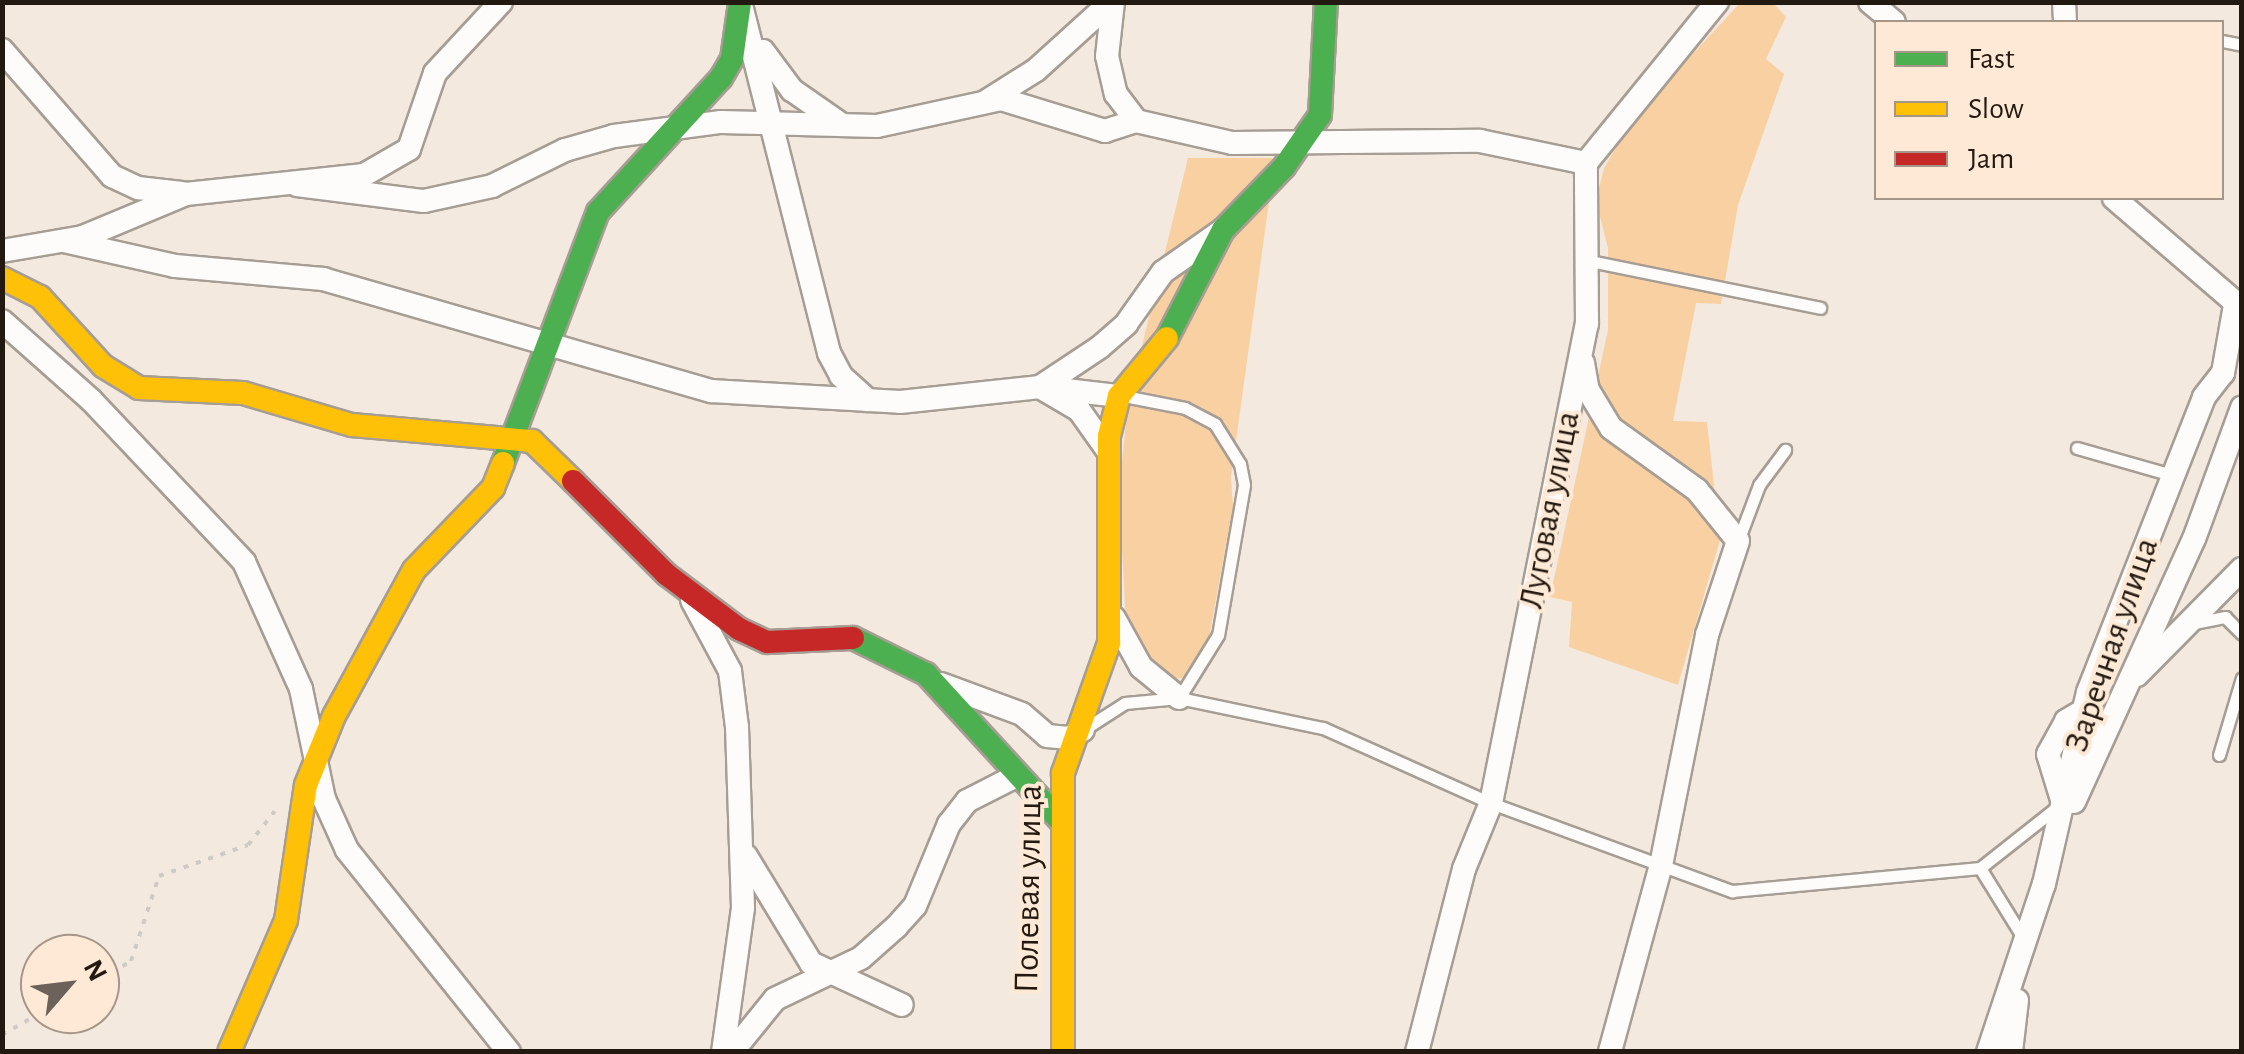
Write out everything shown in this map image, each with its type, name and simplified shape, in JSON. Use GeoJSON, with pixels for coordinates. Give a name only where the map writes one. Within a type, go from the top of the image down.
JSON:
{"type":"FeatureCollection","features":[{"type":"Feature","properties":{"kind":"street"},"geometry":{"type":"LineString","coordinates":[[5,54],[112,176],[138,188],[186,194],[297,184],[364,176],[409,149],[434,73],[501,2]]}},
{"type":"Feature","properties":{"kind":"street"},"geometry":{"type":"LineString","coordinates":[[297,184],[388,200],[458,196],[585,144],[674,128],[775,123],[849,126],[916,120],[983,103],[1036,70],[1112,2]]}},
{"type":"Feature","properties":{"kind":"street"},"geometry":{"type":"LineString","coordinates":[[1112,2],[1107,56],[1116,94],[1136,121]]}},
{"type":"Feature","properties":{"kind":"street","name":"Полевая улица"},"geometry":{"type":"LineString","coordinates":[[1063,1052],[1067,878],[1060,820],[1063,773],[1083,730],[1112,615],[1106,557],[1108,451],[1120,396],[1180,323],[1223,230],[1306,139],[1320,116],[1326,2]]}},
{"type":"Feature","properties":{"kind":"street"},"geometry":{"type":"LineString","coordinates":[[983,103],[1031,106],[1105,131],[1136,121],[1232,143],[1306,139],[1480,141],[1586,162],[1718,2]]}},
{"type":"Feature","properties":{"kind":"street"},"geometry":{"type":"LineString","coordinates":[[1870,2],[1892,20]]}},
{"type":"Feature","properties":{"kind":"street"},"geometry":{"type":"LineString","coordinates":[[740,3],[775,123],[833,365],[868,400]]}},
{"type":"Feature","properties":{"kind":"street"},"geometry":{"type":"LineString","coordinates":[[229,1052],[286,920],[306,785],[316,760],[414,570],[480,505],[516,437],[545,346],[598,212],[674,128],[705,100],[732,60],[740,3]]}},
{"type":"Feature","properties":{"kind":"street"},"geometry":{"type":"LineString","coordinates":[[750,32],[792,90],[849,126]]}},
{"type":"Feature","properties":{"kind":"street","name":"Луговая улица"},"geometry":{"type":"LineString","coordinates":[[1417,1052],[1459,886],[1491,803],[1581,354],[1586,162]]}},
{"type":"Feature","properties":{"kind":"street"},"geometry":{"type":"LineString","coordinates":[[2,251],[64,241],[186,194]]}},
{"type":"Feature","properties":{"kind":"street"},"geometry":{"type":"LineString","coordinates":[[2116,200],[2238,307]]}},
{"type":"Feature","properties":{"kind":"street"},"geometry":{"type":"LineString","coordinates":[[1040,387],[1100,347],[1126,324],[1164,272],[1223,230]]}},
{"type":"Feature","properties":{"kind":"street"},"geometry":{"type":"LineString","coordinates":[[64,241],[175,266],[323,279],[711,391],[868,400],[1040,387],[1120,396]]}},
{"type":"Feature","properties":{"kind":"street"},"geometry":{"type":"LineString","coordinates":[[2,278],[40,297],[103,366],[139,388],[243,394],[352,425],[516,437],[556,460],[681,585],[767,642],[850,637],[874,643],[958,694],[1022,714],[1047,736],[1069,738],[1083,730]]}},
{"type":"Feature","properties":{"kind":"street","name":"Заречная улица"},"geometry":{"type":"LineString","coordinates":[[1988,1052],[2044,884],[2065,809],[2084,710],[2172,475],[2204,397],[2222,373],[2238,307]]}},
{"type":"Feature","properties":{"kind":"street"},"geometry":{"type":"LineString","coordinates":[[2,321],[91,400],[244,562],[301,690],[324,799],[348,850],[509,1052]]}},
{"type":"Feature","properties":{"kind":"street"},"geometry":{"type":"LineString","coordinates":[[1581,354],[1588,390],[1612,428],[1697,490],[1738,540],[1694,688],[1660,865],[1610,1052]]}},
{"type":"Feature","properties":{"kind":"street"},"geometry":{"type":"LineString","coordinates":[[1040,387],[1079,410],[1108,451]]}},
{"type":"Feature","properties":{"kind":"street"},"geometry":{"type":"LineString","coordinates":[[2065,809],[2194,539],[2242,408]]}},
{"type":"Feature","properties":{"kind":"street"},"geometry":{"type":"LineString","coordinates":[[2084,710],[2127,684],[2242,569]]}},
{"type":"Feature","properties":{"kind":"street"},"geometry":{"type":"LineString","coordinates":[[681,585],[730,671],[745,853],[723,1052]]}},
{"type":"Feature","properties":{"kind":"street","name":"Полевая улица"},"geometry":{"type":"LineString","coordinates":[[1112,615],[1135,659],[1180,698]]}},
{"type":"Feature","properties":{"kind":"street"},"geometry":{"type":"LineString","coordinates":[[926,674],[1060,820]]}},
{"type":"Feature","properties":{"kind":"street"},"geometry":{"type":"LineString","coordinates":[[732,1052],[763,1008],[860,958],[915,906],[949,824],[967,801],[1018,775]]}},
{"type":"Feature","properties":{"kind":"street"},"geometry":{"type":"LineString","coordinates":[[745,853],[791,935],[829,974],[902,1005]]}},
{"type":"Feature","properties":{"kind":"street"},"geometry":{"type":"LineString","coordinates":[[2010,1052],[2044,884]]}},
{"type":"Feature","properties":{"kind":"lane"},"geometry":{"type":"LineString","coordinates":[[1585,260],[1820,308]]}},
{"type":"Feature","properties":{"kind":"lane"},"geometry":{"type":"LineString","coordinates":[[1120,396],[1184,408],[1216,424],[1240,464],[1244,485],[1218,635],[1180,698]]}},
{"type":"Feature","properties":{"kind":"lane"},"geometry":{"type":"LineString","coordinates":[[2077,448],[2172,475]]}},
{"type":"Feature","properties":{"kind":"lane"},"geometry":{"type":"LineString","coordinates":[[1738,540],[1759,485],[1786,450]]}},
{"type":"Feature","properties":{"kind":"lane"},"geometry":{"type":"LineString","coordinates":[[2182,627],[2224,618],[2242,634]]}},
{"type":"Feature","properties":{"kind":"lane"},"geometry":{"type":"LineString","coordinates":[[2219,754],[2242,678]]}},
{"type":"Feature","properties":{"kind":"lane"},"geometry":{"type":"LineString","coordinates":[[1083,730],[1125,704],[1180,698],[1323,728],[1491,803],[1660,865],[1695,882],[1759,891],[1852,876],[1914,878],[1980,868],[2065,809]]}},
{"type":"Feature","properties":{"kind":"lane"},"geometry":{"type":"LineString","coordinates":[[1980,868],[2025,940]]}},
{"type":"Feature","properties":{"kind":"path"},"geometry":{"type":"LineString","coordinates":[[120,966],[131,960],[159,876],[248,845],[282,803]]}},
{"type":"Feature","properties":{"kind":"shaded area"},"geometry":{"type":"Polygon","coordinates":[[[1740,3],[1773,3],[1786,17],[1766,59],[1784,74],[1738,205],[1721,304],[1696,303],[1673,421],[1707,422],[1720,540],[1678,685],[1569,647],[1572,602],[1550,597],[1608,330],[1608,248],[1596,201],[1604,168],[1635,116],[1740,3]]]}},
{"type":"Feature","properties":{"kind":"shaded area"},"geometry":{"type":"Polygon","coordinates":[[[1188,158],[1275,158],[1231,477],[1233,507],[1209,637],[1182,678],[1168,680],[1137,647],[1126,623],[1119,491],[1128,403],[1188,158]]]}},
{"type":"Feature","properties":{"kind":"traffic: fast"},"geometry":{"type":"LineString","coordinates":[[1167,338],[1223,230],[1284,167],[1320,115],[1326,2]]}},
{"type":"Feature","properties":{"kind":"traffic: fast"},"geometry":{"type":"LineString","coordinates":[[503,463],[598,212],[721,78],[732,59],[740,3]]}},
{"type":"Feature","properties":{"kind":"traffic: fast"},"geometry":{"type":"LineString","coordinates":[[853,638],[926,674],[1060,820]]}},
{"type":"Feature","properties":{"kind":"traffic: slow"},"geometry":{"type":"LineString","coordinates":[[2,278],[40,297],[103,366],[139,388],[243,393],[352,425],[532,441],[573,481]]}},
{"type":"Feature","properties":{"kind":"traffic: slow"},"geometry":{"type":"LineString","coordinates":[[1063,1052],[1063,773],[1109,643],[1109,436],[1119,396],[1167,338]]}},
{"type":"Feature","properties":{"kind":"traffic: slow"},"geometry":{"type":"LineString","coordinates":[[229,1052],[286,920],[306,785],[334,716],[414,570],[493,488],[503,463]]}},
{"type":"Feature","properties":{"kind":"traffic: jam"},"geometry":{"type":"LineString","coordinates":[[573,481],[666,574],[739,629],[767,642],[853,638]]}}]}
